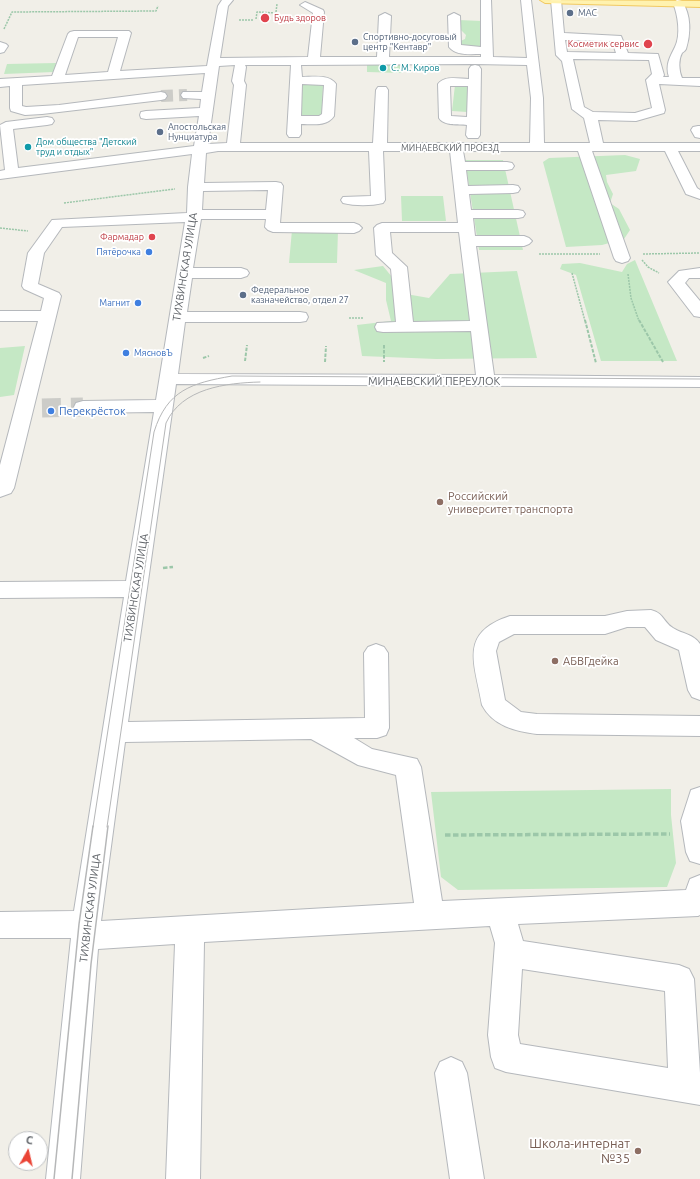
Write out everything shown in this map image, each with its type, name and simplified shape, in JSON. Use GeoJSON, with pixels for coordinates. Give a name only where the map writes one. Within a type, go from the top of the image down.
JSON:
{"type":"FeatureCollection","features":[{"type":"Feature","properties":{"kind":"main road"},"geometry":{"type":"LineString","coordinates":[[545,0],[700,4]]}},
{"type":"Feature","properties":{"kind":"street","name":"ТИХВИНСКАЯ УЛИЦА"},"geometry":{"type":"LineString","coordinates":[[63,1179],[86,930],[135,589],[194,216],[196,187],[213,66],[223,6],[228,0]]}},
{"type":"Feature","properties":{"kind":"street"},"geometry":{"type":"LineString","coordinates":[[472,148],[474,84],[483,57],[486,0]]}},
{"type":"Feature","properties":{"kind":"street"},"geometry":{"type":"LineString","coordinates":[[526,0],[537,98],[537,148]]}},
{"type":"Feature","properties":{"kind":"street"},"geometry":{"type":"LineString","coordinates":[[556,0],[562,55],[568,60],[578,109],[590,116],[636,117],[659,110],[652,80]]}},
{"type":"Feature","properties":{"kind":"street"},"geometry":{"type":"LineString","coordinates":[[293,148],[296,80],[305,61],[319,12],[305,2]]}},
{"type":"Feature","properties":{"kind":"street"},"geometry":{"type":"LineString","coordinates":[[677,81],[673,70],[676,51],[680,50],[685,25],[678,3]]}},
{"type":"Feature","properties":{"kind":"street"},"geometry":{"type":"LineString","coordinates":[[383,60],[385,11]]}},
{"type":"Feature","properties":{"kind":"street"},"geometry":{"type":"LineString","coordinates":[[454,16],[455,47],[483,57]]}},
{"type":"Feature","properties":{"kind":"street"},"geometry":{"type":"LineString","coordinates":[[57,79],[74,34],[125,33],[113,76]]}},
{"type":"Feature","properties":{"kind":"street"},"geometry":{"type":"LineString","coordinates":[[559,36],[617,38],[623,56]]}},
{"type":"Feature","properties":{"kind":"street"},"geometry":{"type":"LineString","coordinates":[[0,45],[2,46],[0,50]]}},
{"type":"Feature","properties":{"kind":"street"},"geometry":{"type":"LineString","coordinates":[[562,55],[654,57],[658,76],[652,80]]}},
{"type":"Feature","properties":{"kind":"street"},"geometry":{"type":"LineString","coordinates":[[0,83],[113,76],[213,66],[305,61],[483,57],[532,62]]}},
{"type":"Feature","properties":{"kind":"street"},"geometry":{"type":"LineString","coordinates":[[233,147],[240,85],[238,81],[240,68]]}},
{"type":"Feature","properties":{"kind":"street"},"geometry":{"type":"LineString","coordinates":[[294,120],[322,120],[328,116],[330,84],[325,80],[296,80]]}},
{"type":"Feature","properties":{"kind":"street"},"geometry":{"type":"LineString","coordinates":[[652,80],[700,82]]}},
{"type":"Feature","properties":{"kind":"street"},"geometry":{"type":"LineString","coordinates":[[16,82],[16,108],[25,111],[83,107],[136,98],[161,96]]}},
{"type":"Feature","properties":{"kind":"street"},"geometry":{"type":"LineString","coordinates":[[473,121],[450,120],[445,118],[444,84],[447,82],[474,84]]}},
{"type":"Feature","properties":{"kind":"street"},"geometry":{"type":"LineString","coordinates":[[348,200],[378,200],[378,148],[382,90]]}},
{"type":"Feature","properties":{"kind":"street"},"geometry":{"type":"LineString","coordinates":[[187,95],[209,96]]}},
{"type":"Feature","properties":{"kind":"street"},"geometry":{"type":"LineString","coordinates":[[146,115],[206,112]]}},
{"type":"Feature","properties":{"kind":"street"},"geometry":{"type":"LineString","coordinates":[[590,116],[591,148],[624,255]]}},
{"type":"Feature","properties":{"kind":"street"},"geometry":{"type":"LineString","coordinates":[[6,174],[6,126],[47,121]]}},
{"type":"Feature","properties":{"kind":"street"},"geometry":{"type":"LineString","coordinates":[[700,130],[698,130],[700,134]]}},
{"type":"Feature","properties":{"kind":"street","name":"МИНАЕВСКИЙ ПРОЕЗД"},"geometry":{"type":"LineString","coordinates":[[6,174],[201,149],[233,147],[700,147]]}},
{"type":"Feature","properties":{"kind":"street"},"geometry":{"type":"LineString","coordinates":[[456,148],[486,381]]}},
{"type":"Feature","properties":{"kind":"street"},"geometry":{"type":"LineString","coordinates":[[670,148],[691,191],[700,195]]}},
{"type":"Feature","properties":{"kind":"street"},"geometry":{"type":"LineString","coordinates":[[458,166],[507,166]]}},
{"type":"Feature","properties":{"kind":"street"},"geometry":{"type":"LineString","coordinates":[[196,187],[276,186],[273,227],[354,228]]}},
{"type":"Feature","properties":{"kind":"street"},"geometry":{"type":"LineString","coordinates":[[461,190],[513,189]]}},
{"type":"Feature","properties":{"kind":"street"},"geometry":{"type":"LineString","coordinates":[[0,490],[4,488],[33,408],[48,316],[53,296],[30,286],[36,253],[57,223],[194,216],[273,214]]}},
{"type":"Feature","properties":{"kind":"street"},"geometry":{"type":"LineString","coordinates":[[405,326],[399,267],[384,255],[382,228],[466,227],[518,214]]}},
{"type":"Feature","properties":{"kind":"street"},"geometry":{"type":"LineString","coordinates":[[466,227],[524,241]]}},
{"type":"Feature","properties":{"kind":"street"},"geometry":{"type":"LineString","coordinates":[[185,273],[241,273]]}},
{"type":"Feature","properties":{"kind":"street"},"geometry":{"type":"LineString","coordinates":[[700,273],[685,274],[676,282],[700,312]]}},
{"type":"Feature","properties":{"kind":"street"},"geometry":{"type":"LineString","coordinates":[[0,316],[48,316]]}},
{"type":"Feature","properties":{"kind":"street"},"geometry":{"type":"LineString","coordinates":[[178,317],[300,317]]}},
{"type":"Feature","properties":{"kind":"street"},"geometry":{"type":"LineString","coordinates":[[383,327],[479,326]]}},
{"type":"Feature","properties":{"kind":"street","name":"МИНАЕВСКИЙ ПЕРЕУЛОК"},"geometry":{"type":"LineString","coordinates":[[168,379],[700,382]]}},
{"type":"Feature","properties":{"kind":"street"},"geometry":{"type":"LineString","coordinates":[[83,408],[164,406]]}},
{"type":"Feature","properties":{"kind":"street"},"geometry":{"type":"LineString","coordinates":[[0,590],[135,589]]}},
{"type":"Feature","properties":{"kind":"street"},"geometry":{"type":"LineString","coordinates":[[700,690],[689,645],[664,634],[651,618],[626,619],[605,625],[510,625],[489,637],[484,651],[494,705],[515,722],[537,724],[700,726]]}},
{"type":"Feature","properties":{"kind":"street"},"geometry":{"type":"LineString","coordinates":[[114,732],[377,728],[376,653]]}},
{"type":"Feature","properties":{"kind":"street"},"geometry":{"type":"LineString","coordinates":[[314,729],[367,758],[408,767],[430,915]]}},
{"type":"Feature","properties":{"kind":"street"},"geometry":{"type":"LineString","coordinates":[[700,798],[694,821],[700,852]]}},
{"type":"Feature","properties":{"kind":"street"},"geometry":{"type":"LineString","coordinates":[[0,925],[86,930],[190,929],[501,912],[699,898]]}},
{"type":"Feature","properties":{"kind":"street"},"geometry":{"type":"LineString","coordinates":[[501,912],[508,943],[503,1035],[506,1058],[692,1088],[679,979],[508,953]]}},
{"type":"Feature","properties":{"kind":"street"},"geometry":{"type":"LineString","coordinates":[[183,1179],[190,929]]}},
{"type":"Feature","properties":{"kind":"street"},"geometry":{"type":"LineString","coordinates":[[451,1073],[467,1179]]}},
{"type":"Feature","properties":{"kind":"path"},"geometry":{"type":"LineString","coordinates":[[256,19],[257,12],[276,13],[277,4]]}},
{"type":"Feature","properties":{"kind":"path"},"geometry":{"type":"LineString","coordinates":[[3,32],[12,12],[156,11],[158,6]]}},
{"type":"Feature","properties":{"kind":"path"},"geometry":{"type":"LineString","coordinates":[[239,20],[253,20]]}},
{"type":"Feature","properties":{"kind":"path"},"geometry":{"type":"LineString","coordinates":[[64,203],[180,188]]}},
{"type":"Feature","properties":{"kind":"path"},"geometry":{"type":"LineString","coordinates":[[538,254],[624,255],[700,253]]}},
{"type":"Feature","properties":{"kind":"path"},"geometry":{"type":"LineString","coordinates":[[637,254],[648,267],[676,282]]}},
{"type":"Feature","properties":{"kind":"path"},"geometry":{"type":"LineString","coordinates":[[624,255],[627,287],[632,309],[666,368]]}},
{"type":"Feature","properties":{"kind":"path"},"geometry":{"type":"LineString","coordinates":[[572,273],[597,367]]}},
{"type":"Feature","properties":{"kind":"path"},"geometry":{"type":"LineString","coordinates":[[244,365],[247,345]]}},
{"type":"Feature","properties":{"kind":"path"},"geometry":{"type":"LineString","coordinates":[[324,366],[326,346]]}},
{"type":"Feature","properties":{"kind":"path"},"geometry":{"type":"LineString","coordinates":[[384,349],[384,366]]}},
{"type":"Feature","properties":{"kind":"path"},"geometry":{"type":"LineString","coordinates":[[203,358],[209,356]]}},
{"type":"Feature","properties":{"kind":"path"},"geometry":{"type":"LineString","coordinates":[[162,568],[173,568]]}},
{"type":"Feature","properties":{"kind":"path"},"geometry":{"type":"LineString","coordinates":[[444,835],[673,834]]}},
{"type":"Feature","properties":{"kind":"green space"},"geometry":{"type":"Polygon","coordinates":[[[458,20],[482,21],[484,45],[473,49],[463,47],[456,43],[465,39],[466,35],[460,29],[458,20]]]}},
{"type":"Feature","properties":{"kind":"green space"},"geometry":{"type":"Polygon","coordinates":[[[56,63],[54,72],[4,74],[7,64],[56,63]]]}},
{"type":"Feature","properties":{"kind":"green space"},"geometry":{"type":"Polygon","coordinates":[[[367,63],[402,63],[402,73],[367,72],[367,63]]]}},
{"type":"Feature","properties":{"kind":"green space"},"geometry":{"type":"Polygon","coordinates":[[[300,84],[323,84],[322,117],[298,117],[300,84]]]}},
{"type":"Feature","properties":{"kind":"green space"},"geometry":{"type":"Polygon","coordinates":[[[455,85],[470,86],[467,112],[452,111],[455,85]]]}},
{"type":"Feature","properties":{"kind":"green space"},"geometry":{"type":"Polygon","coordinates":[[[625,155],[640,159],[636,171],[606,175],[607,182],[613,194],[610,203],[619,209],[630,230],[624,239],[602,245],[566,247],[543,162],[549,158],[625,155]]]}},
{"type":"Feature","properties":{"kind":"green space"},"geometry":{"type":"Polygon","coordinates":[[[465,160],[503,160],[523,250],[479,250],[465,160]]]}},
{"type":"Feature","properties":{"kind":"green space"},"geometry":{"type":"Polygon","coordinates":[[[401,196],[443,196],[446,221],[402,221],[401,196]]]}},
{"type":"Feature","properties":{"kind":"green space"},"geometry":{"type":"Polygon","coordinates":[[[292,230],[338,230],[337,263],[289,263],[292,230]]]}},
{"type":"Feature","properties":{"kind":"green space"},"geometry":{"type":"Polygon","coordinates":[[[635,260],[677,361],[601,361],[576,275],[560,269],[562,264],[580,263],[622,272],[627,264],[635,260]]]}},
{"type":"Feature","properties":{"kind":"green space"},"geometry":{"type":"Polygon","coordinates":[[[383,266],[406,294],[429,298],[450,274],[517,271],[537,358],[436,359],[362,356],[357,325],[391,321],[386,300],[386,283],[354,270],[383,266]]]}},
{"type":"Feature","properties":{"kind":"green space"},"geometry":{"type":"Polygon","coordinates":[[[25,346],[14,395],[0,397],[0,348],[25,346]]]}},
{"type":"Feature","properties":{"kind":"green space"},"geometry":{"type":"Polygon","coordinates":[[[671,789],[671,815],[676,863],[667,887],[458,890],[441,877],[431,792],[671,789]]]}},
{"type":"Feature","properties":{"kind":"tunnel"},"geometry":{"type":"LineString","coordinates":[[161,96],[187,95]]}},
{"type":"Feature","properties":{"kind":"tunnel"},"geometry":{"type":"LineString","coordinates":[[42,408],[83,407]]}},
{"type":"Feature","properties":{"kind":"tram line"},"geometry":{"type":"LineString","coordinates":[[93,827],[154,432],[159,418],[166,407],[183,391],[205,382],[232,376],[700,379]]}},
{"type":"Feature","properties":{"kind":"tram line"},"geometry":{"type":"LineString","coordinates":[[107,827],[166,423],[173,411],[194,395],[220,386],[260,382]]}},
{"type":"Feature","properties":{"kind":"tram line"},"geometry":{"type":"LineString","coordinates":[[54,1179],[79,924],[93,826]]}},
{"type":"Feature","properties":{"kind":"tram line"},"geometry":{"type":"LineString","coordinates":[[72,1179],[91,964],[108,826]]}},
{"type":"Feature","properties":{"kind":"place","name":"MAC"},"geometry":{"type":"Point","coordinates":[570,13]}},
{"type":"Feature","properties":{"kind":"place","name":"Будь здоров"},"geometry":{"type":"Point","coordinates":[265,18]}},
{"type":"Feature","properties":{"kind":"place","name":"Спортивно-досуговый центр \"Кентавр\""},"geometry":{"type":"Point","coordinates":[355,42]}},
{"type":"Feature","properties":{"kind":"place","name":"Косметик сервис"},"geometry":{"type":"Point","coordinates":[648,44]}},
{"type":"Feature","properties":{"kind":"place","name":"С. М. Киров"},"geometry":{"type":"Point","coordinates":[383,68]}},
{"type":"Feature","properties":{"kind":"place","name":"Апостольская Нунциатура"},"geometry":{"type":"Point","coordinates":[160,132]}},
{"type":"Feature","properties":{"kind":"place","name":"Дом общества \"Детский труд и отдых\""},"geometry":{"type":"Point","coordinates":[28,147]}},
{"type":"Feature","properties":{"kind":"place","name":"Фармадар"},"geometry":{"type":"Point","coordinates":[152,237]}},
{"type":"Feature","properties":{"kind":"place","name":"Пятёрочка"},"geometry":{"type":"Point","coordinates":[149,252]}},
{"type":"Feature","properties":{"kind":"place","name":"Федеральное казначейство, отдел 27"},"geometry":{"type":"Point","coordinates":[243,295]}},
{"type":"Feature","properties":{"kind":"place","name":"Магнит"},"geometry":{"type":"Point","coordinates":[138,303]}},
{"type":"Feature","properties":{"kind":"place","name":"МясновЪ"},"geometry":{"type":"Point","coordinates":[126,353]}},
{"type":"Feature","properties":{"kind":"place","name":"Перекрёсток"},"geometry":{"type":"Point","coordinates":[51,411]}},
{"type":"Feature","properties":{"kind":"place","name":"Российский университет транспорта"},"geometry":{"type":"Point","coordinates":[440,502]}},
{"type":"Feature","properties":{"kind":"place","name":"АБВГдейка"},"geometry":{"type":"Point","coordinates":[555,661]}},
{"type":"Feature","properties":{"kind":"place","name":"Школа-интернат №35"},"geometry":{"type":"Point","coordinates":[638,1151]}}]}
